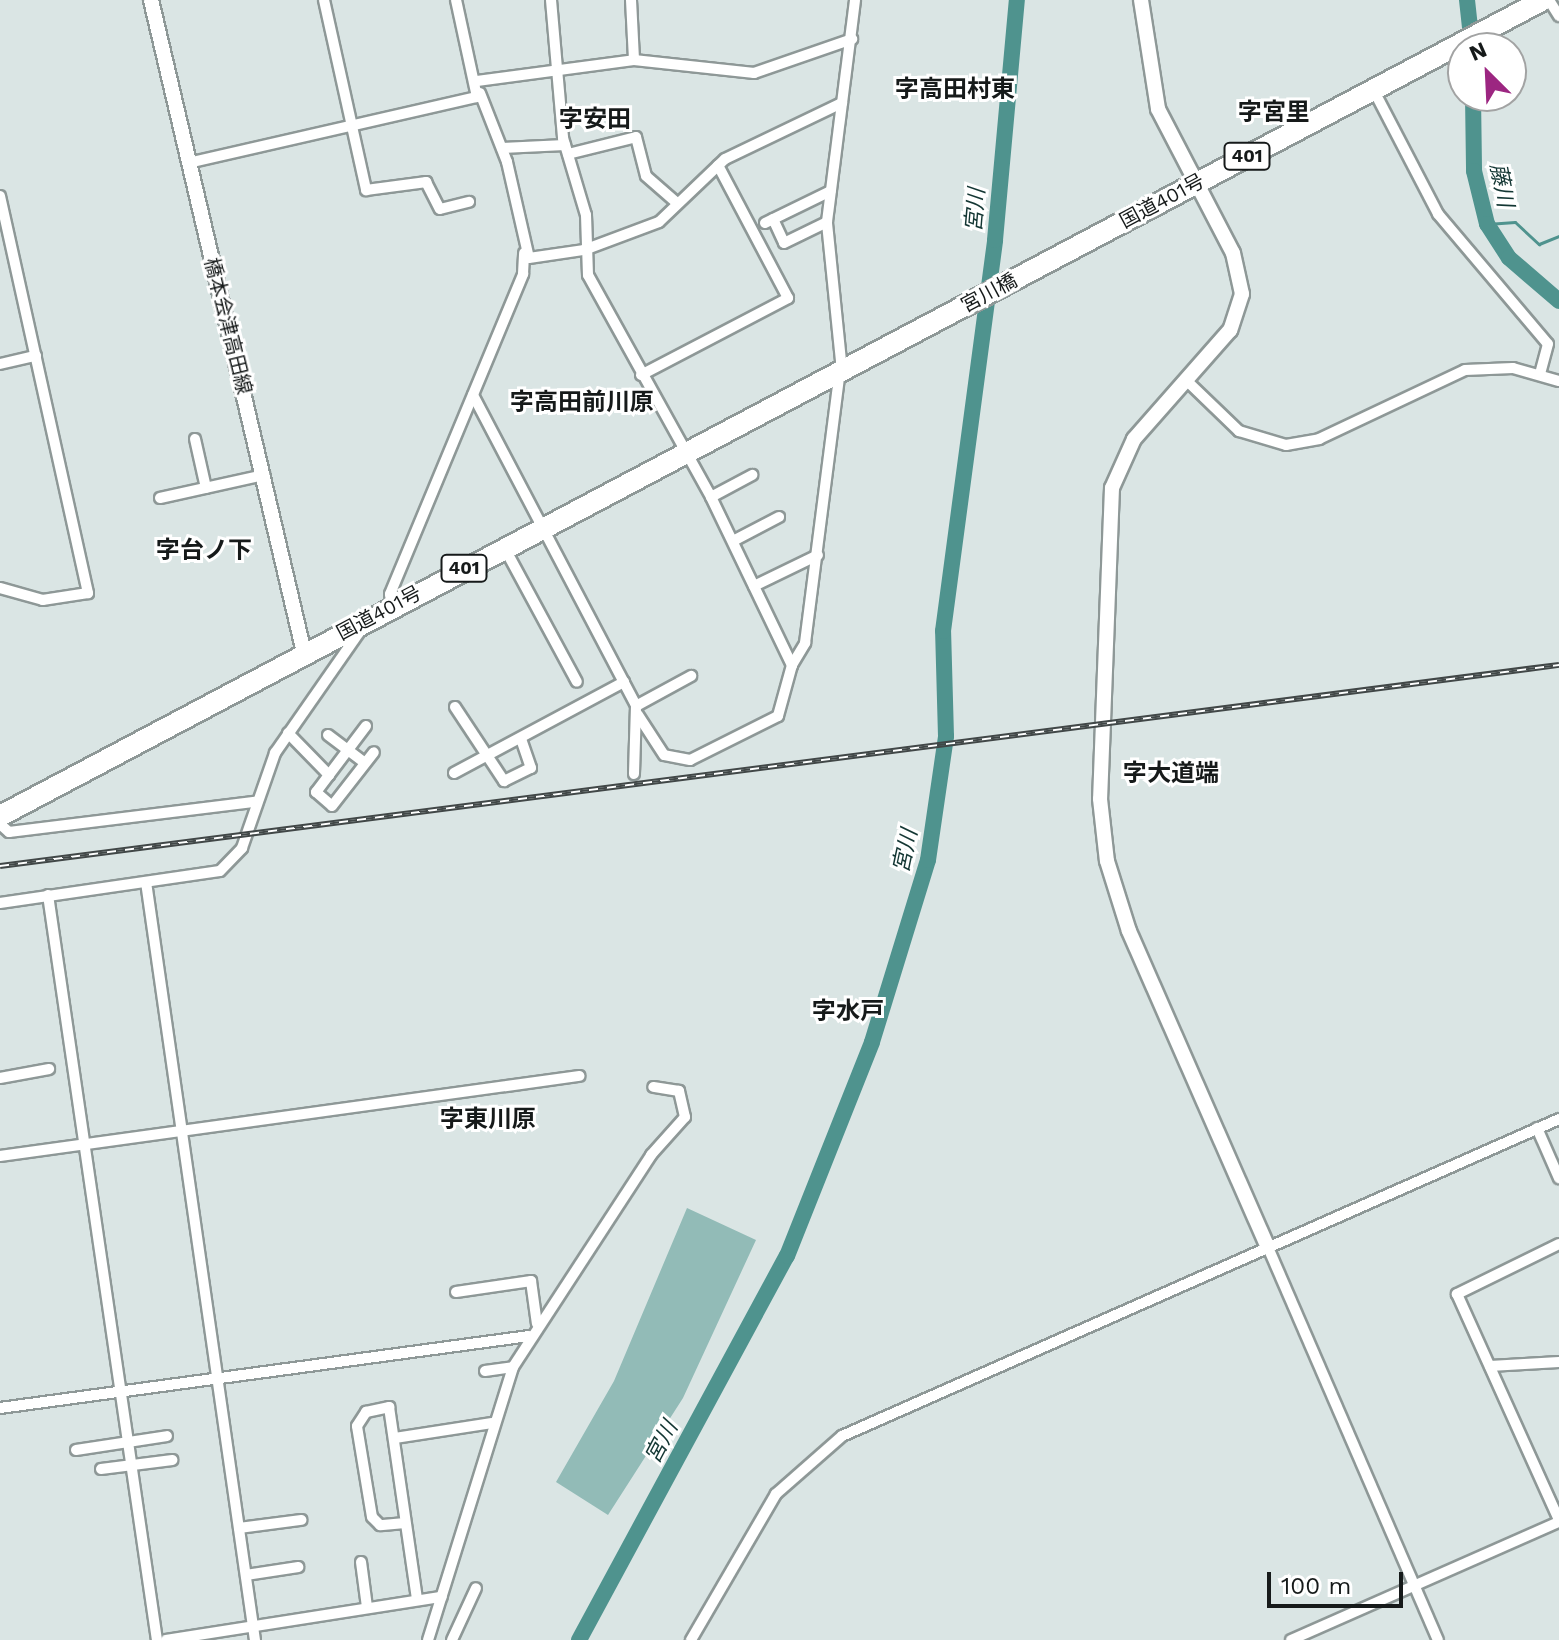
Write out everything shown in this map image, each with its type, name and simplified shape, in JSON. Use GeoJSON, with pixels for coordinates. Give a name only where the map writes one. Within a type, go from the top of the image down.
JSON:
{"type":"FeatureCollection","features":[{"type":"Feature","properties":{"kind":"highway","name":"401"},"geometry":{"type":"LineString","coordinates":[[1510,11],[1546,0]]}},
{"type":"Feature","properties":{"kind":"highway","name":"国道401号"},"geometry":{"type":"LineString","coordinates":[[1048,262],[1447,51],[1510,11]]}},
{"type":"Feature","properties":{"kind":"highway","name":"宮川橋"},"geometry":{"type":"LineString","coordinates":[[930,324],[1048,262]]}},
{"type":"Feature","properties":{"kind":"highway","name":"国道401号"},"geometry":{"type":"LineString","coordinates":[[0,816],[930,324]]}},
{"type":"Feature","properties":{"kind":"street","name":"橋本会津高田線"},"geometry":{"type":"LineString","coordinates":[[151,0],[304,653]]}},
{"type":"Feature","properties":{"kind":"street"},"geometry":{"type":"LineString","coordinates":[[324,0],[366,190],[426,182],[440,209],[469,202]]}},
{"type":"Feature","properties":{"kind":"street"},"geometry":{"type":"LineString","coordinates":[[392,607],[390,594],[473,395],[524,253],[502,148],[480,93],[456,0]]}},
{"type":"Feature","properties":{"kind":"street"},"geometry":{"type":"LineString","coordinates":[[551,0],[567,149],[586,215],[584,250],[588,275],[711,497],[792,665]]}},
{"type":"Feature","properties":{"kind":"street"},"geometry":{"type":"LineString","coordinates":[[631,0],[634,60]]}},
{"type":"Feature","properties":{"kind":"street"},"geometry":{"type":"LineString","coordinates":[[473,395],[637,710],[664,755],[690,760],[778,716],[792,665],[805,643],[840,370],[827,222],[855,0]]}},
{"type":"Feature","properties":{"kind":"street"},"geometry":{"type":"LineString","coordinates":[[1141,0],[1158,109],[1233,253],[1242,294],[1230,330],[1134,439],[1109,502],[1100,799],[1107,861],[1129,931],[1438,1640]]}},
{"type":"Feature","properties":{"kind":"street"},"geometry":{"type":"LineString","coordinates":[[1546,0],[1559,16]]}},
{"type":"Feature","properties":{"kind":"street"},"geometry":{"type":"LineString","coordinates":[[477,81],[634,60],[754,73],[852,39]]}},
{"type":"Feature","properties":{"kind":"street"},"geometry":{"type":"LineString","coordinates":[[1373,89],[1438,214],[1548,344],[1540,373]]}},
{"type":"Feature","properties":{"kind":"street"},"geometry":{"type":"LineString","coordinates":[[188,163],[480,93]]}},
{"type":"Feature","properties":{"kind":"street"},"geometry":{"type":"LineString","coordinates":[[524,253],[584,250],[659,222],[675,201],[718,165],[842,103]]}},
{"type":"Feature","properties":{"kind":"street"},"geometry":{"type":"LineString","coordinates":[[502,148],[567,149],[636,137],[646,176],[675,201]]}},
{"type":"Feature","properties":{"kind":"street"},"geometry":{"type":"LineString","coordinates":[[641,375],[788,298],[718,165]]}},
{"type":"Feature","properties":{"kind":"street"},"geometry":{"type":"LineString","coordinates":[[827,222],[784,243],[769,221],[831,191]]}},
{"type":"Feature","properties":{"kind":"street"},"geometry":{"type":"LineString","coordinates":[[0,196],[88,593],[43,600],[0,588]]}},
{"type":"Feature","properties":{"kind":"street"},"geometry":{"type":"LineString","coordinates":[[0,364],[36,356]]}},
{"type":"Feature","properties":{"kind":"street"},"geometry":{"type":"LineString","coordinates":[[1186,380],[1239,431],[1286,445],[1319,439],[1465,370],[1540,373],[1559,381]]}},
{"type":"Feature","properties":{"kind":"street"},"geometry":{"type":"LineString","coordinates":[[195,439],[206,488]]}},
{"type":"Feature","properties":{"kind":"street"},"geometry":{"type":"LineString","coordinates":[[160,498],[264,475]]}},
{"type":"Feature","properties":{"kind":"street"},"geometry":{"type":"LineString","coordinates":[[711,497],[752,475]]}},
{"type":"Feature","properties":{"kind":"street"},"geometry":{"type":"LineString","coordinates":[[733,541],[779,517]]}},
{"type":"Feature","properties":{"kind":"street"},"geometry":{"type":"LineString","coordinates":[[504,547],[577,682]]}},
{"type":"Feature","properties":{"kind":"street"},"geometry":{"type":"LineString","coordinates":[[754,586],[797,558],[818,555]]}},
{"type":"Feature","properties":{"kind":"street"},"geometry":{"type":"LineString","coordinates":[[0,903],[220,871],[242,848],[255,802],[288,733],[363,622]]}},
{"type":"Feature","properties":{"kind":"street"},"geometry":{"type":"LineString","coordinates":[[637,710],[691,676]]}},
{"type":"Feature","properties":{"kind":"street"},"geometry":{"type":"LineString","coordinates":[[454,773],[624,682]]}},
{"type":"Feature","properties":{"kind":"street"},"geometry":{"type":"LineString","coordinates":[[455,707],[484,758],[504,781],[523,776],[533,764],[521,739]]}},
{"type":"Feature","properties":{"kind":"street"},"geometry":{"type":"LineString","coordinates":[[634,774],[637,710]]}},
{"type":"Feature","properties":{"kind":"street"},"geometry":{"type":"LineString","coordinates":[[366,726],[316,792],[332,806],[374,752]]}},
{"type":"Feature","properties":{"kind":"street"},"geometry":{"type":"LineString","coordinates":[[288,733],[329,775]]}},
{"type":"Feature","properties":{"kind":"street"},"geometry":{"type":"LineString","coordinates":[[328,735],[365,763]]}},
{"type":"Feature","properties":{"kind":"street"},"geometry":{"type":"LineString","coordinates":[[0,824],[9,832],[255,802]]}},
{"type":"Feature","properties":{"kind":"street"},"geometry":{"type":"LineString","coordinates":[[146,882],[255,1640]]}},
{"type":"Feature","properties":{"kind":"street"},"geometry":{"type":"LineString","coordinates":[[48,895],[157,1640]]}},
{"type":"Feature","properties":{"kind":"street"},"geometry":{"type":"LineString","coordinates":[[0,1078],[49,1069]]}},
{"type":"Feature","properties":{"kind":"street"},"geometry":{"type":"LineString","coordinates":[[0,1156],[579,1076]]}},
{"type":"Feature","properties":{"kind":"street"},"geometry":{"type":"LineString","coordinates":[[428,1640],[492,1423],[513,1367],[537,1324],[685,1117],[679,1091],[653,1087]]}},
{"type":"Feature","properties":{"kind":"street"},"geometry":{"type":"LineString","coordinates":[[691,1640],[776,1494],[828,1445],[1267,1245],[1559,1119]]}},
{"type":"Feature","properties":{"kind":"street"},"geometry":{"type":"LineString","coordinates":[[1537,1128],[1559,1178]]}},
{"type":"Feature","properties":{"kind":"street"},"geometry":{"type":"LineString","coordinates":[[1291,1640],[1559,1521],[1457,1294],[1559,1244]]}},
{"type":"Feature","properties":{"kind":"street"},"geometry":{"type":"LineString","coordinates":[[456,1292],[531,1281],[537,1324]]}},
{"type":"Feature","properties":{"kind":"street"},"geometry":{"type":"LineString","coordinates":[[0,1408],[122,1394],[529,1336]]}},
{"type":"Feature","properties":{"kind":"street"},"geometry":{"type":"LineString","coordinates":[[1490,1366],[1559,1362]]}},
{"type":"Feature","properties":{"kind":"street"},"geometry":{"type":"LineString","coordinates":[[485,1371],[513,1367]]}},
{"type":"Feature","properties":{"kind":"street"},"geometry":{"type":"LineString","coordinates":[[405,1523],[380,1525],[372,1517],[357,1420],[389,1407],[417,1600]]}},
{"type":"Feature","properties":{"kind":"street"},"geometry":{"type":"LineString","coordinates":[[395,1438],[492,1423]]}},
{"type":"Feature","properties":{"kind":"street"},"geometry":{"type":"LineString","coordinates":[[76,1450],[167,1436]]}},
{"type":"Feature","properties":{"kind":"street"},"geometry":{"type":"LineString","coordinates":[[101,1469],[172,1460]]}},
{"type":"Feature","properties":{"kind":"street"},"geometry":{"type":"LineString","coordinates":[[239,1528],[301,1520]]}},
{"type":"Feature","properties":{"kind":"street"},"geometry":{"type":"LineString","coordinates":[[361,1562],[367,1607]]}},
{"type":"Feature","properties":{"kind":"street"},"geometry":{"type":"LineString","coordinates":[[246,1575],[298,1567]]}},
{"type":"Feature","properties":{"kind":"street"},"geometry":{"type":"LineString","coordinates":[[452,1640],[476,1588]]}},
{"type":"Feature","properties":{"kind":"street"},"geometry":{"type":"LineString","coordinates":[[166,1640],[442,1597]]}},
{"type":"Feature","properties":{"kind":"shaded area"},"geometry":{"type":"Polygon","coordinates":[[[687,1208],[756,1240],[683,1398],[608,1515],[556,1482],[614,1381],[687,1208]]]}},
{"type":"Feature","properties":{"kind":"waterway","name":"宮川"},"geometry":{"type":"LineString","coordinates":[[579,1640],[787,1256],[872,1042],[928,860],[946,736],[943,631],[995,240],[1017,0]]}},
{"type":"Feature","properties":{"kind":"waterway","name":"藤川"},"geometry":{"type":"LineString","coordinates":[[1467,0],[1470,32]]}},
{"type":"Feature","properties":{"kind":"waterway","name":"藤川"},"geometry":{"type":"LineString","coordinates":[[1473,112],[1474,171],[1487,224],[1509,258],[1559,301]]}},
{"type":"Feature","properties":{"kind":"waterway"},"geometry":{"type":"LineString","coordinates":[[1487,224],[1515,222],[1539,244],[1559,236]]}},
{"type":"Feature","properties":{"kind":"railway"},"geometry":{"type":"LineString","coordinates":[[0,866],[1559,665]]}},
{"type":"Feature","properties":{"kind":"district","name":"字高田村東"},"geometry":{"type":"Point","coordinates":[955,90]}},
{"type":"Feature","properties":{"kind":"district","name":"字宮里"},"geometry":{"type":"Point","coordinates":[1274,113]}},
{"type":"Feature","properties":{"kind":"district","name":"字安田"},"geometry":{"type":"Point","coordinates":[595,120]}},
{"type":"Feature","properties":{"kind":"district","name":"字高田前川原"},"geometry":{"type":"Point","coordinates":[582,403]}},
{"type":"Feature","properties":{"kind":"district","name":"字台ノ下"},"geometry":{"type":"Point","coordinates":[204,551]}},
{"type":"Feature","properties":{"kind":"district","name":"字大道端"},"geometry":{"type":"Point","coordinates":[1171,774]}},
{"type":"Feature","properties":{"kind":"district","name":"字水戸"},"geometry":{"type":"Point","coordinates":[848,1012]}},
{"type":"Feature","properties":{"kind":"district","name":"字東川原"},"geometry":{"type":"Point","coordinates":[488,1120]}}]}
